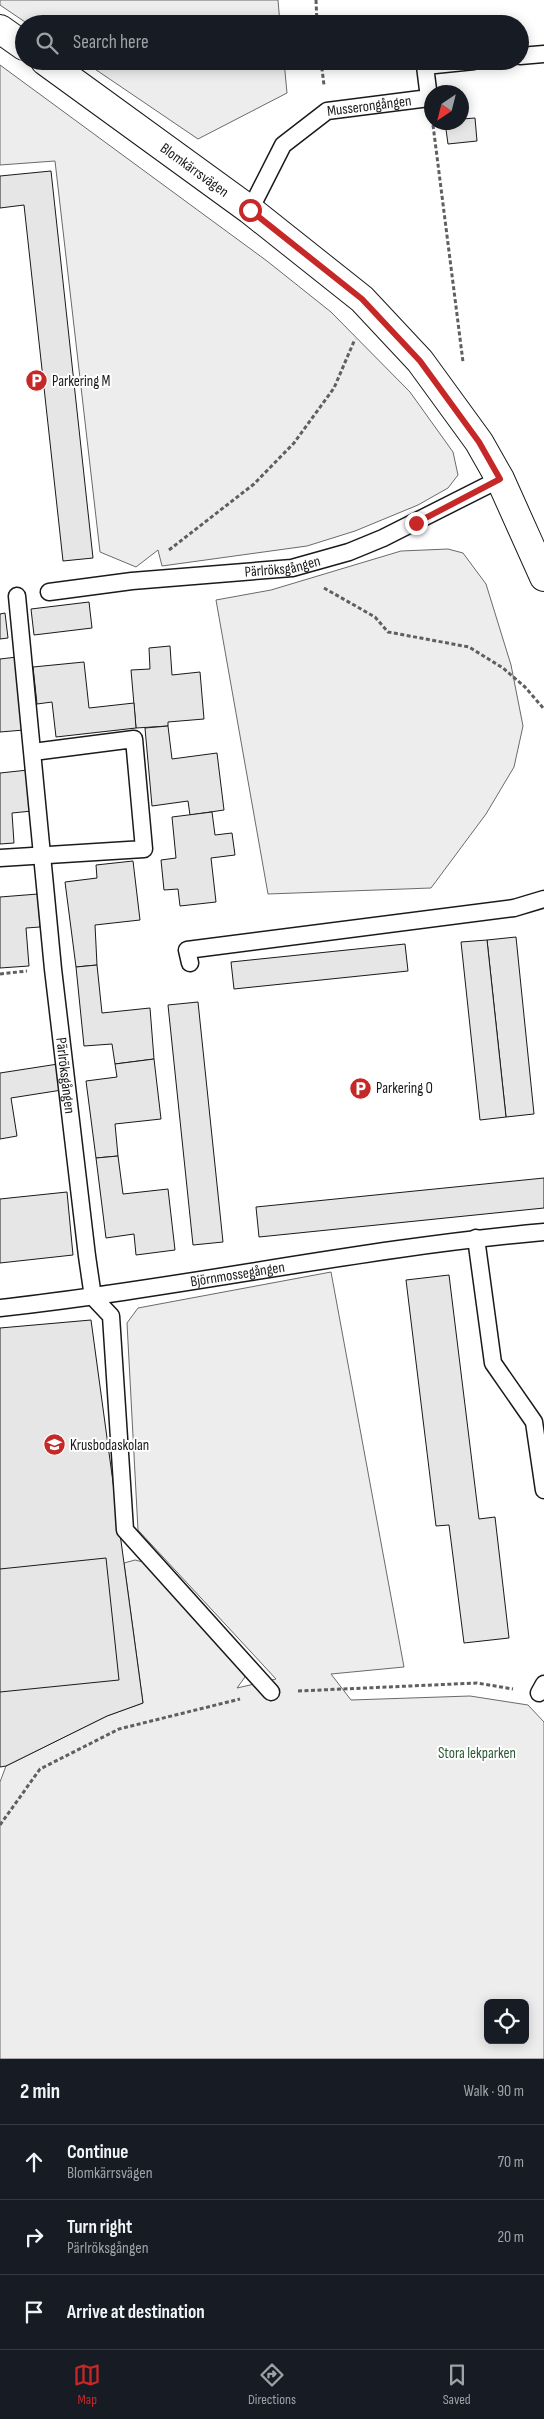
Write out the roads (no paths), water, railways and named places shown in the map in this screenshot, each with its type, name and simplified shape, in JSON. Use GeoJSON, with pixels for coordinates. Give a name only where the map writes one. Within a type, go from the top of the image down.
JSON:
{"type":"FeatureCollection","features":[{"type":"Feature","properties":{"kind":"street"},"geometry":{"type":"LineString","coordinates":[[0,29],[15,40]]}},
{"type":"Feature","properties":{"kind":"street","name":"Blomkärrsvägen"},"geometry":{"type":"LineString","coordinates":[[56,70],[250,210],[362,299],[420,361],[479,442],[500,479],[544,577]]}},
{"type":"Feature","properties":{"kind":"lane"},"geometry":{"type":"LineString","coordinates":[[529,55],[544,54]]}},
{"type":"Feature","properties":{"kind":"lane","name":"Musserongången"},"geometry":{"type":"LineString","coordinates":[[250,210],[283,144],[327,111],[429,98],[426,70]]}},
{"type":"Feature","properties":{"kind":"lane","name":"Pärlröksgången"},"geometry":{"type":"LineString","coordinates":[[49,592],[132,581],[292,568],[349,552],[383,538],[500,479]]}},
{"type":"Feature","properties":{"kind":"lane","name":"Pärlröksgången"},"geometry":{"type":"LineString","coordinates":[[17,596],[53,969],[93,1297]]}},
{"type":"Feature","properties":{"kind":"lane"},"geometry":{"type":"LineString","coordinates":[[0,858],[144,849],[134,739],[32,752]]}},
{"type":"Feature","properties":{"kind":"lane"},"geometry":{"type":"LineString","coordinates":[[190,963],[187,950],[514,908],[544,898]]}},
{"type":"Feature","properties":{"kind":"lane","name":"Björnmossegången"},"geometry":{"type":"LineString","coordinates":[[0,1308],[93,1297],[476,1238],[544,1232]]}},
{"type":"Feature","properties":{"kind":"lane"},"geometry":{"type":"LineString","coordinates":[[476,1238],[493,1363],[534,1422],[544,1490]]}},
{"type":"Feature","properties":{"kind":"lane"},"geometry":{"type":"LineString","coordinates":[[93,1297],[111,1316],[125,1530],[271,1692]]}},
{"type":"Feature","properties":{"kind":"place","name":"Parkering M"},"geometry":{"type":"Point","coordinates":[36,381]}},
{"type":"Feature","properties":{"kind":"place","name":"Parkering O"},"geometry":{"type":"Point","coordinates":[360,1088]}},
{"type":"Feature","properties":{"kind":"place","name":"Krusbodaskolan"},"geometry":{"type":"Point","coordinates":[54,1445]}},
{"type":"Feature","properties":{"kind":"park label","name":"Stora lekparken"},"geometry":{"type":"Point","coordinates":[477,1753]}}]}
